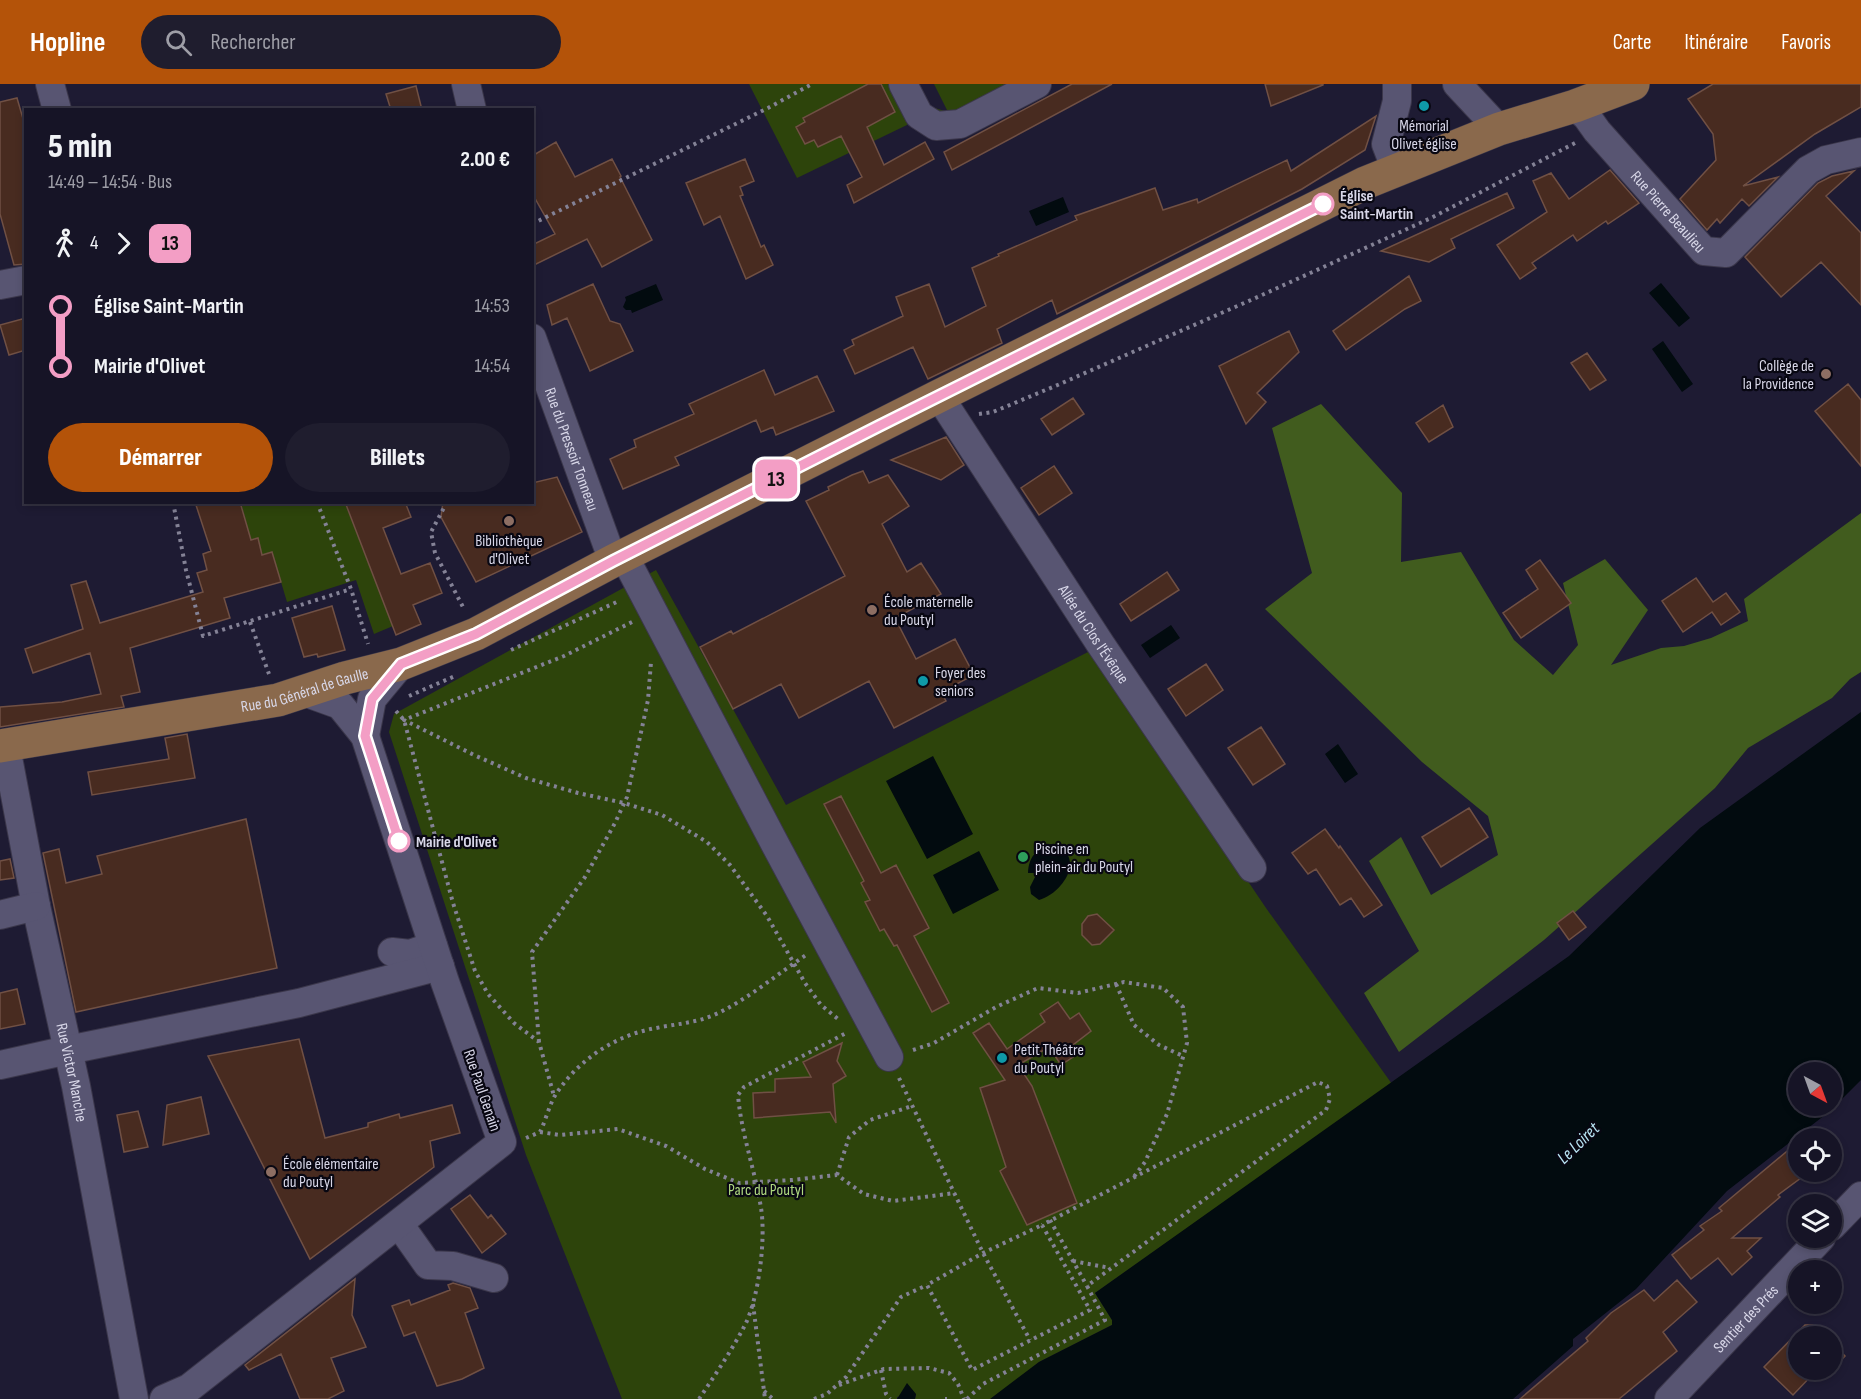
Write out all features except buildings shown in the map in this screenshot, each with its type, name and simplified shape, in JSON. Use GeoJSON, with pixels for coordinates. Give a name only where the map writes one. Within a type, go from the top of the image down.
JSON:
{"type":"FeatureCollection","features":[{"type":"Feature","properties":{"kind":"main road","name":"Rue du Général de Gaulle"},"geometry":{"type":"LineString","coordinates":[[3,746],[291,696],[388,667],[476,634],[619,558],[947,407],[1333,199],[1396,170],[1499,129],[1575,106],[1634,84]]}},
{"type":"Feature","properties":{"kind":"street"},"geometry":{"type":"LineString","coordinates":[[50,84],[56,108]]}},
{"type":"Feature","properties":{"kind":"street"},"geometry":{"type":"LineString","coordinates":[[466,84],[472,108]]}},
{"type":"Feature","properties":{"kind":"street"},"geometry":{"type":"LineString","coordinates":[[903,84],[919,115],[936,126],[960,124],[1037,84]]}},
{"type":"Feature","properties":{"kind":"street"},"geometry":{"type":"LineString","coordinates":[[1396,170],[1386,144],[1396,101],[1397,84]]}},
{"type":"Feature","properties":{"kind":"street"},"geometry":{"type":"LineString","coordinates":[[1457,84],[1499,129]]}},
{"type":"Feature","properties":{"kind":"street","name":"Rue Pierre Beaulieu"},"geometry":{"type":"LineString","coordinates":[[1575,106],[1704,251],[1726,253],[1808,170],[1826,160],[1861,152]]}},
{"type":"Feature","properties":{"kind":"street"},"geometry":{"type":"LineString","coordinates":[[0,285],[24,280]]}},
{"type":"Feature","properties":{"kind":"street","name":"Rue du Pressoir Tonneau"},"geometry":{"type":"LineString","coordinates":[[534,343],[619,558],[643,592],[889,1057]]}},
{"type":"Feature","properties":{"kind":"street","name":"Allée du Clos l'Évêque"},"geometry":{"type":"LineString","coordinates":[[947,407],[1101,645],[1252,868]]}},
{"type":"Feature","properties":{"kind":"street","name":"Rue Paul Genain"},"geometry":{"type":"LineString","coordinates":[[365,736],[372,699],[388,667]]}},
{"type":"Feature","properties":{"kind":"street","name":"Rue Paul Genain"},"geometry":{"type":"LineString","coordinates":[[164,1399],[189,1388],[502,1142],[437,956],[365,736],[340,705],[291,696]]}},
{"type":"Feature","properties":{"kind":"street","name":"Rue Victor Manche"},"geometry":{"type":"LineString","coordinates":[[3,746],[76,1086],[134,1399]]}},
{"type":"Feature","properties":{"kind":"street"},"geometry":{"type":"LineString","coordinates":[[0,915],[36,906]]}},
{"type":"Feature","properties":{"kind":"street"},"geometry":{"type":"LineString","coordinates":[[392,952],[437,956]]}},
{"type":"Feature","properties":{"kind":"street"},"geometry":{"type":"LineString","coordinates":[[0,1065],[299,1003],[437,956]]}},
{"type":"Feature","properties":{"kind":"street"},"geometry":{"type":"LineString","coordinates":[[1842,1216],[1861,1196]]}},
{"type":"Feature","properties":{"kind":"street"},"geometry":{"type":"LineString","coordinates":[[399,1224],[428,1265],[453,1266],[494,1278]]}},
{"type":"Feature","properties":{"kind":"street","name":"Sentier des Prés"},"geometry":{"type":"LineString","coordinates":[[1669,1399],[1812,1248]]}},
{"type":"Feature","properties":{"kind":"path"},"geometry":{"type":"LineString","coordinates":[[534,223],[812,84]]}},
{"type":"Feature","properties":{"kind":"path"},"geometry":{"type":"LineString","coordinates":[[947,407],[993,412],[1251,300],[1431,218],[1597,131]]}},
{"type":"Feature","properties":{"kind":"path"},"geometry":{"type":"LineString","coordinates":[[173,504],[186,570],[203,636],[351,589]]}},
{"type":"Feature","properties":{"kind":"path"},"geometry":{"type":"LineString","coordinates":[[318,504],[351,589],[388,667]]}},
{"type":"Feature","properties":{"kind":"path"},"geometry":{"type":"LineString","coordinates":[[446,504],[430,532],[435,553],[476,634]]}},
{"type":"Feature","properties":{"kind":"path"},"geometry":{"type":"LineString","coordinates":[[504,653],[643,592]]}},
{"type":"Feature","properties":{"kind":"path"},"geometry":{"type":"LineString","coordinates":[[250,621],[291,696]]}},
{"type":"Feature","properties":{"kind":"path"},"geometry":{"type":"LineString","coordinates":[[554,1096],[539,1042],[532,952],[585,877],[627,797],[648,700],[651,656]]}},
{"type":"Feature","properties":{"kind":"path"},"geometry":{"type":"LineString","coordinates":[[399,700],[462,672]]}},
{"type":"Feature","properties":{"kind":"path"},"geometry":{"type":"LineString","coordinates":[[404,720],[453,903],[476,971],[488,994],[514,1023],[539,1042]]}},
{"type":"Feature","properties":{"kind":"path"},"geometry":{"type":"LineString","coordinates":[[540,1131],[554,1096],[567,1078],[587,1058],[610,1044],[636,1033],[685,1024],[716,1014],[738,1002],[827,941]]}},
{"type":"Feature","properties":{"kind":"path"},"geometry":{"type":"LineString","coordinates":[[1116,984],[1134,1025],[1159,1045],[1183,1056]]}},
{"type":"Feature","properties":{"kind":"path"},"geometry":{"type":"LineString","coordinates":[[699,1399],[746,1324],[764,1236],[761,1208],[738,1095],[744,1087],[850,1030]]}},
{"type":"Feature","properties":{"kind":"path"},"geometry":{"type":"LineString","coordinates":[[889,1057],[984,1253],[1030,1340]]}},
{"type":"Feature","properties":{"kind":"path"},"geometry":{"type":"LineString","coordinates":[[814,1399],[826,1394],[846,1377],[901,1297],[1318,1082],[1327,1086],[1330,1099],[1326,1110],[1087,1286]]}},
{"type":"Feature","properties":{"kind":"path"},"geometry":{"type":"LineString","coordinates":[[837,1175],[849,1137],[870,1120],[912,1106]]}},
{"type":"Feature","properties":{"kind":"path"},"geometry":{"type":"LineString","coordinates":[[502,1142],[519,1142],[540,1131],[560,1135],[618,1129],[666,1146],[705,1169],[740,1183],[837,1175],[864,1194],[893,1201],[955,1193]]}},
{"type":"Feature","properties":{"kind":"path"},"geometry":{"type":"LineString","coordinates":[[836,1386],[881,1370],[929,1368],[949,1373],[966,1399],[983,1384],[1105,1320],[1050,1220]]}},
{"type":"Feature","properties":{"kind":"path"},"geometry":{"type":"LineString","coordinates":[[927,1285],[972,1370],[1090,1310],[1042,1225]]}},
{"type":"Feature","properties":{"kind":"path"},"geometry":{"type":"LineString","coordinates":[[1073,1261],[1111,1268]]}},
{"type":"Feature","properties":{"kind":"path"},"geometry":{"type":"LineString","coordinates":[[752,1300],[765,1399]]}},
{"type":"Feature","properties":{"kind":"path"},"geometry":{"type":"LineString","coordinates":[[881,1370],[886,1394],[890,1399]]}},
{"type":"Feature","properties":{"kind":"path"},"geometry":{"type":"LineString","coordinates":[[764,1390],[773,1399]]}},
{"type":"Feature","properties":{"kind":"green space"},"geometry":{"type":"Polygon","coordinates":[[[749,84],[894,84],[908,115],[907,125],[797,178],[749,84]]]}},
{"type":"Feature","properties":{"kind":"green space"},"geometry":{"type":"Polygon","coordinates":[[[934,84],[1017,84],[948,119],[922,104],[948,112],[934,84]]]}},
{"type":"Feature","properties":{"kind":"green space"},"geometry":{"type":"Polygon","coordinates":[[[1321,404],[1402,493],[1401,562],[1461,552],[1514,640],[1553,675],[1578,645],[1563,583],[1605,559],[1648,610],[1611,665],[1661,648],[1684,646],[1711,638],[1748,621],[1744,599],[1861,513],[1861,672],[1850,679],[1832,698],[1748,748],[1715,788],[1544,940],[1399,1052],[1364,993],[1419,951],[1369,861],[1401,837],[1431,895],[1498,855],[1488,816],[1422,762],[1265,609],[1312,573],[1272,428],[1321,404]]]}},
{"type":"Feature","properties":{"kind":"green space"},"geometry":{"type":"Polygon","coordinates":[[[241,504],[345,504],[393,626],[374,634],[356,580],[287,602],[272,552],[262,555],[258,539],[251,540],[241,504]]]}},
{"type":"Feature","properties":{"kind":"green space","name":"Parc du Poutyl"},"geometry":{"type":"Polygon","coordinates":[[[656,570],[786,805],[1092,650],[1266,908],[1392,1084],[1095,1293],[1112,1320],[1112,1325],[1039,1362],[993,1399],[915,1399],[916,1394],[897,1397],[897,1399],[622,1399],[526,1155],[389,732],[394,714],[656,570]]]}},
{"type":"Feature","properties":{"kind":"water"},"geometry":{"type":"Polygon","coordinates":[[[1063,197],[1069,212],[1036,226],[1029,211],[1063,197]]]}},
{"type":"Feature","properties":{"kind":"water"},"geometry":{"type":"Polygon","coordinates":[[[1661,283],[1690,318],[1679,327],[1649,293],[1661,283]]]}},
{"type":"Feature","properties":{"kind":"water"},"geometry":{"type":"Polygon","coordinates":[[[656,284],[663,300],[632,313],[631,310],[623,307],[625,297],[656,284]]]}},
{"type":"Feature","properties":{"kind":"water"},"geometry":{"type":"Polygon","coordinates":[[[1663,341],[1693,384],[1682,392],[1652,349],[1663,341]]]}},
{"type":"Feature","properties":{"kind":"water"},"geometry":{"type":"Polygon","coordinates":[[[1171,625],[1180,638],[1150,658],[1141,645],[1171,625]]]}},
{"type":"Feature","properties":{"kind":"water","name":"Le Loiret"},"geometry":{"type":"Polygon","coordinates":[[[1861,712],[1861,1080],[1842,1099],[1842,1062],[1788,1062],[1788,1116],[1824,1116],[1808,1128],[1788,1128],[1788,1144],[1727,1191],[1636,1289],[1573,1339],[1573,1346],[1513,1399],[990,1399],[1039,1362],[1112,1325],[1112,1320],[1095,1293],[1569,956],[1700,828],[1861,712]]]}},
{"type":"Feature","properties":{"kind":"water"},"geometry":{"type":"Polygon","coordinates":[[[1338,744],[1358,774],[1345,783],[1325,754],[1338,744]]]}},
{"type":"Feature","properties":{"kind":"water"},"geometry":{"type":"Polygon","coordinates":[[[933,756],[973,834],[927,859],[886,781],[933,756]]]}},
{"type":"Feature","properties":{"kind":"water"},"geometry":{"type":"Polygon","coordinates":[[[1051,844],[1062,849],[1068,856],[1070,864],[1064,882],[1057,890],[1039,900],[1031,894],[1030,887],[1037,873],[1028,873],[1030,862],[1034,854],[1051,844]]]}},
{"type":"Feature","properties":{"kind":"water"},"geometry":{"type":"Polygon","coordinates":[[[979,851],[999,890],[953,914],[933,875],[979,851]]]}},
{"type":"Feature","properties":{"kind":"water"},"geometry":{"type":"Polygon","coordinates":[[[907,1383],[916,1394],[915,1399],[897,1399],[907,1383]]]}},
{"type":"Feature","properties":{"kind":"bus line","name":"13"},"geometry":{"type":"LineString","coordinates":[[399,841],[365,736],[372,699],[401,664],[476,634],[613,561],[1323,204]]}},
{"type":"Feature","properties":{"kind":"place","name":"Mémorial Olivet église"},"geometry":{"type":"Point","coordinates":[1424,106]}},
{"type":"Feature","properties":{"kind":"place","name":"Église Saint-Martin"},"geometry":{"type":"Point","coordinates":[1323,204]}},
{"type":"Feature","properties":{"kind":"place","name":"Collège de la Providence"},"geometry":{"type":"Point","coordinates":[1826,374]}},
{"type":"Feature","properties":{"kind":"place","name":"Bibliothèque d'Olivet"},"geometry":{"type":"Point","coordinates":[509,521]}},
{"type":"Feature","properties":{"kind":"place","name":"École maternelle du Poutyl"},"geometry":{"type":"Point","coordinates":[872,610]}},
{"type":"Feature","properties":{"kind":"place","name":"Foyer des seniors"},"geometry":{"type":"Point","coordinates":[923,681]}},
{"type":"Feature","properties":{"kind":"place","name":"Mairie d'Olivet"},"geometry":{"type":"Point","coordinates":[399,841]}},
{"type":"Feature","properties":{"kind":"place","name":"Piscine en plein-air du Poutyl"},"geometry":{"type":"Point","coordinates":[1023,857]}},
{"type":"Feature","properties":{"kind":"place","name":"Petit Théâtre du Poutyl"},"geometry":{"type":"Point","coordinates":[1002,1058]}},
{"type":"Feature","properties":{"kind":"place","name":"École élémentaire du Poutyl"},"geometry":{"type":"Point","coordinates":[271,1172]}}]}
